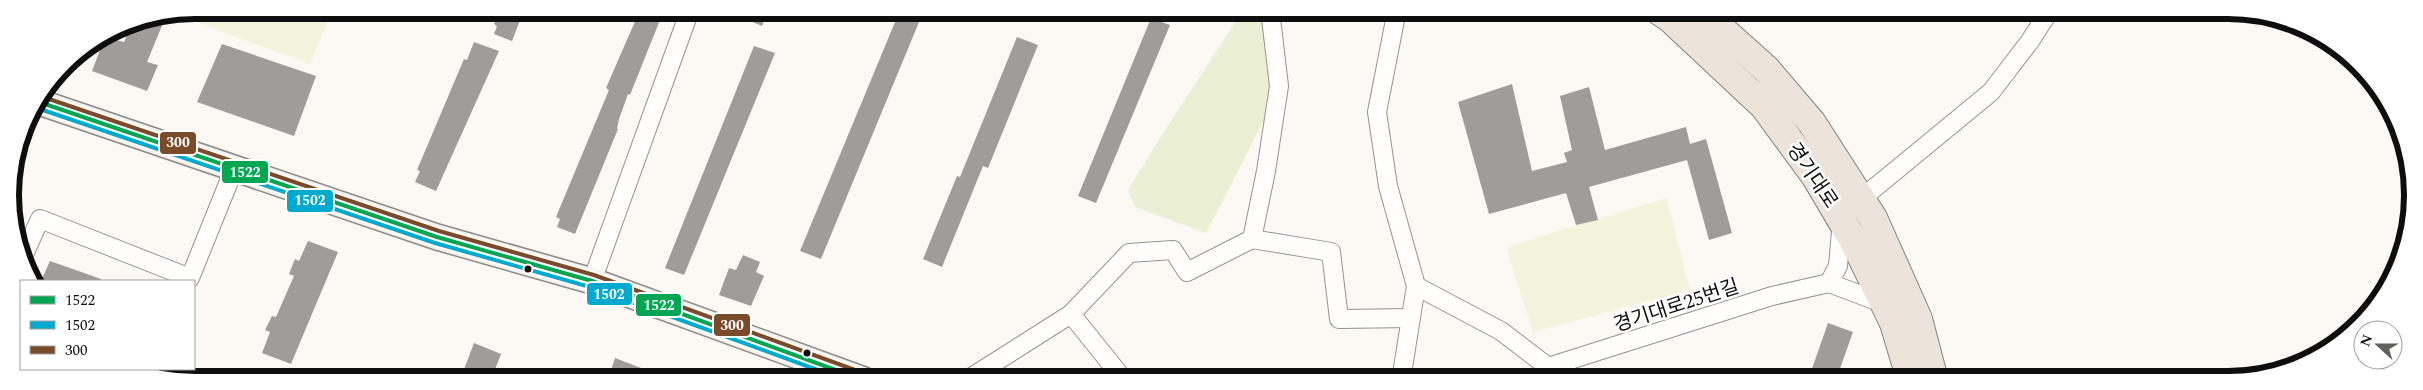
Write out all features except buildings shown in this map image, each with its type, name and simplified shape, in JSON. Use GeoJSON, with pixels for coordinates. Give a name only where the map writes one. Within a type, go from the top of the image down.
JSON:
{"type":"FeatureCollection","features":[{"type":"Feature","properties":{"kind":"main road","name":"경기대로"},"geometry":{"type":"LineString","coordinates":[[1671,19],[1764,106],[1816,177],[1842,220],[1885,304],[1894,324],[1908,371]]}},
{"type":"Feature","properties":{"kind":"main road","name":"경기대로"},"geometry":{"type":"LineString","coordinates":[[1710,19],[1766,69],[1812,123],[1873,218],[1918,320],[1932,371]]}},
{"type":"Feature","properties":{"kind":"street"},"geometry":{"type":"LineString","coordinates":[[592,280],[687,19]]}},
{"type":"Feature","properties":{"kind":"street"},"geometry":{"type":"LineString","coordinates":[[1252,239],[1266,171],[1279,86],[1271,19]]}},
{"type":"Feature","properties":{"kind":"street"},"geometry":{"type":"LineString","coordinates":[[1395,19],[1377,112],[1388,186],[1416,286],[1403,371]]}},
{"type":"Feature","properties":{"kind":"street"},"geometry":{"type":"LineString","coordinates":[[1885,304],[1829,283],[1838,266],[1842,220],[1861,199],[1991,92],[2044,19]]}},
{"type":"Feature","properties":{"kind":"street"},"geometry":{"type":"LineString","coordinates":[[44,104],[437,237],[592,280],[840,371]]}},
{"type":"Feature","properties":{"kind":"street"},"geometry":{"type":"LineString","coordinates":[[27,248],[40,219],[190,278],[234,169]]}},
{"type":"Feature","properties":{"kind":"street"},"geometry":{"type":"LineString","coordinates":[[981,371],[1071,314],[1130,253],[1173,250],[1187,272],[1252,239],[1331,252],[1340,319],[1411,318]]}},
{"type":"Feature","properties":{"kind":"street","name":"경기대로25번길"},"geometry":{"type":"LineString","coordinates":[[1554,371],[1772,296],[1829,283]]}},
{"type":"Feature","properties":{"kind":"street"},"geometry":{"type":"LineString","coordinates":[[1416,286],[1502,332],[1546,371]]}},
{"type":"Feature","properties":{"kind":"street"},"geometry":{"type":"LineString","coordinates":[[1071,314],[1117,371]]}},
{"type":"Feature","properties":{"kind":"green space"},"geometry":{"type":"Polygon","coordinates":[[[200,19],[328,19],[310,64],[198,23],[200,19]]]}},
{"type":"Feature","properties":{"kind":"green space"},"geometry":{"type":"Polygon","coordinates":[[[1237,19],[1265,19],[1274,79],[1266,116],[1206,233],[1135,207],[1128,190],[1237,19]]]}},
{"type":"Feature","properties":{"kind":"green space"},"geometry":{"type":"Polygon","coordinates":[[[1667,198],[1690,290],[1533,332],[1506,247],[1667,198]]]}},
{"type":"Feature","properties":{"kind":"transit line","name":"300"},"geometry":{"type":"LineString","coordinates":[[47,98],[439,231],[594,275],[858,371]]}},
{"type":"Feature","properties":{"kind":"transit line","name":"1522"},"geometry":{"type":"LineString","coordinates":[[44,104],[437,237],[592,281],[838,371]]}},
{"type":"Feature","properties":{"kind":"transit line","name":"1502"},"geometry":{"type":"LineString","coordinates":[[41,109],[435,243],[590,287],[820,371]]}}]}
